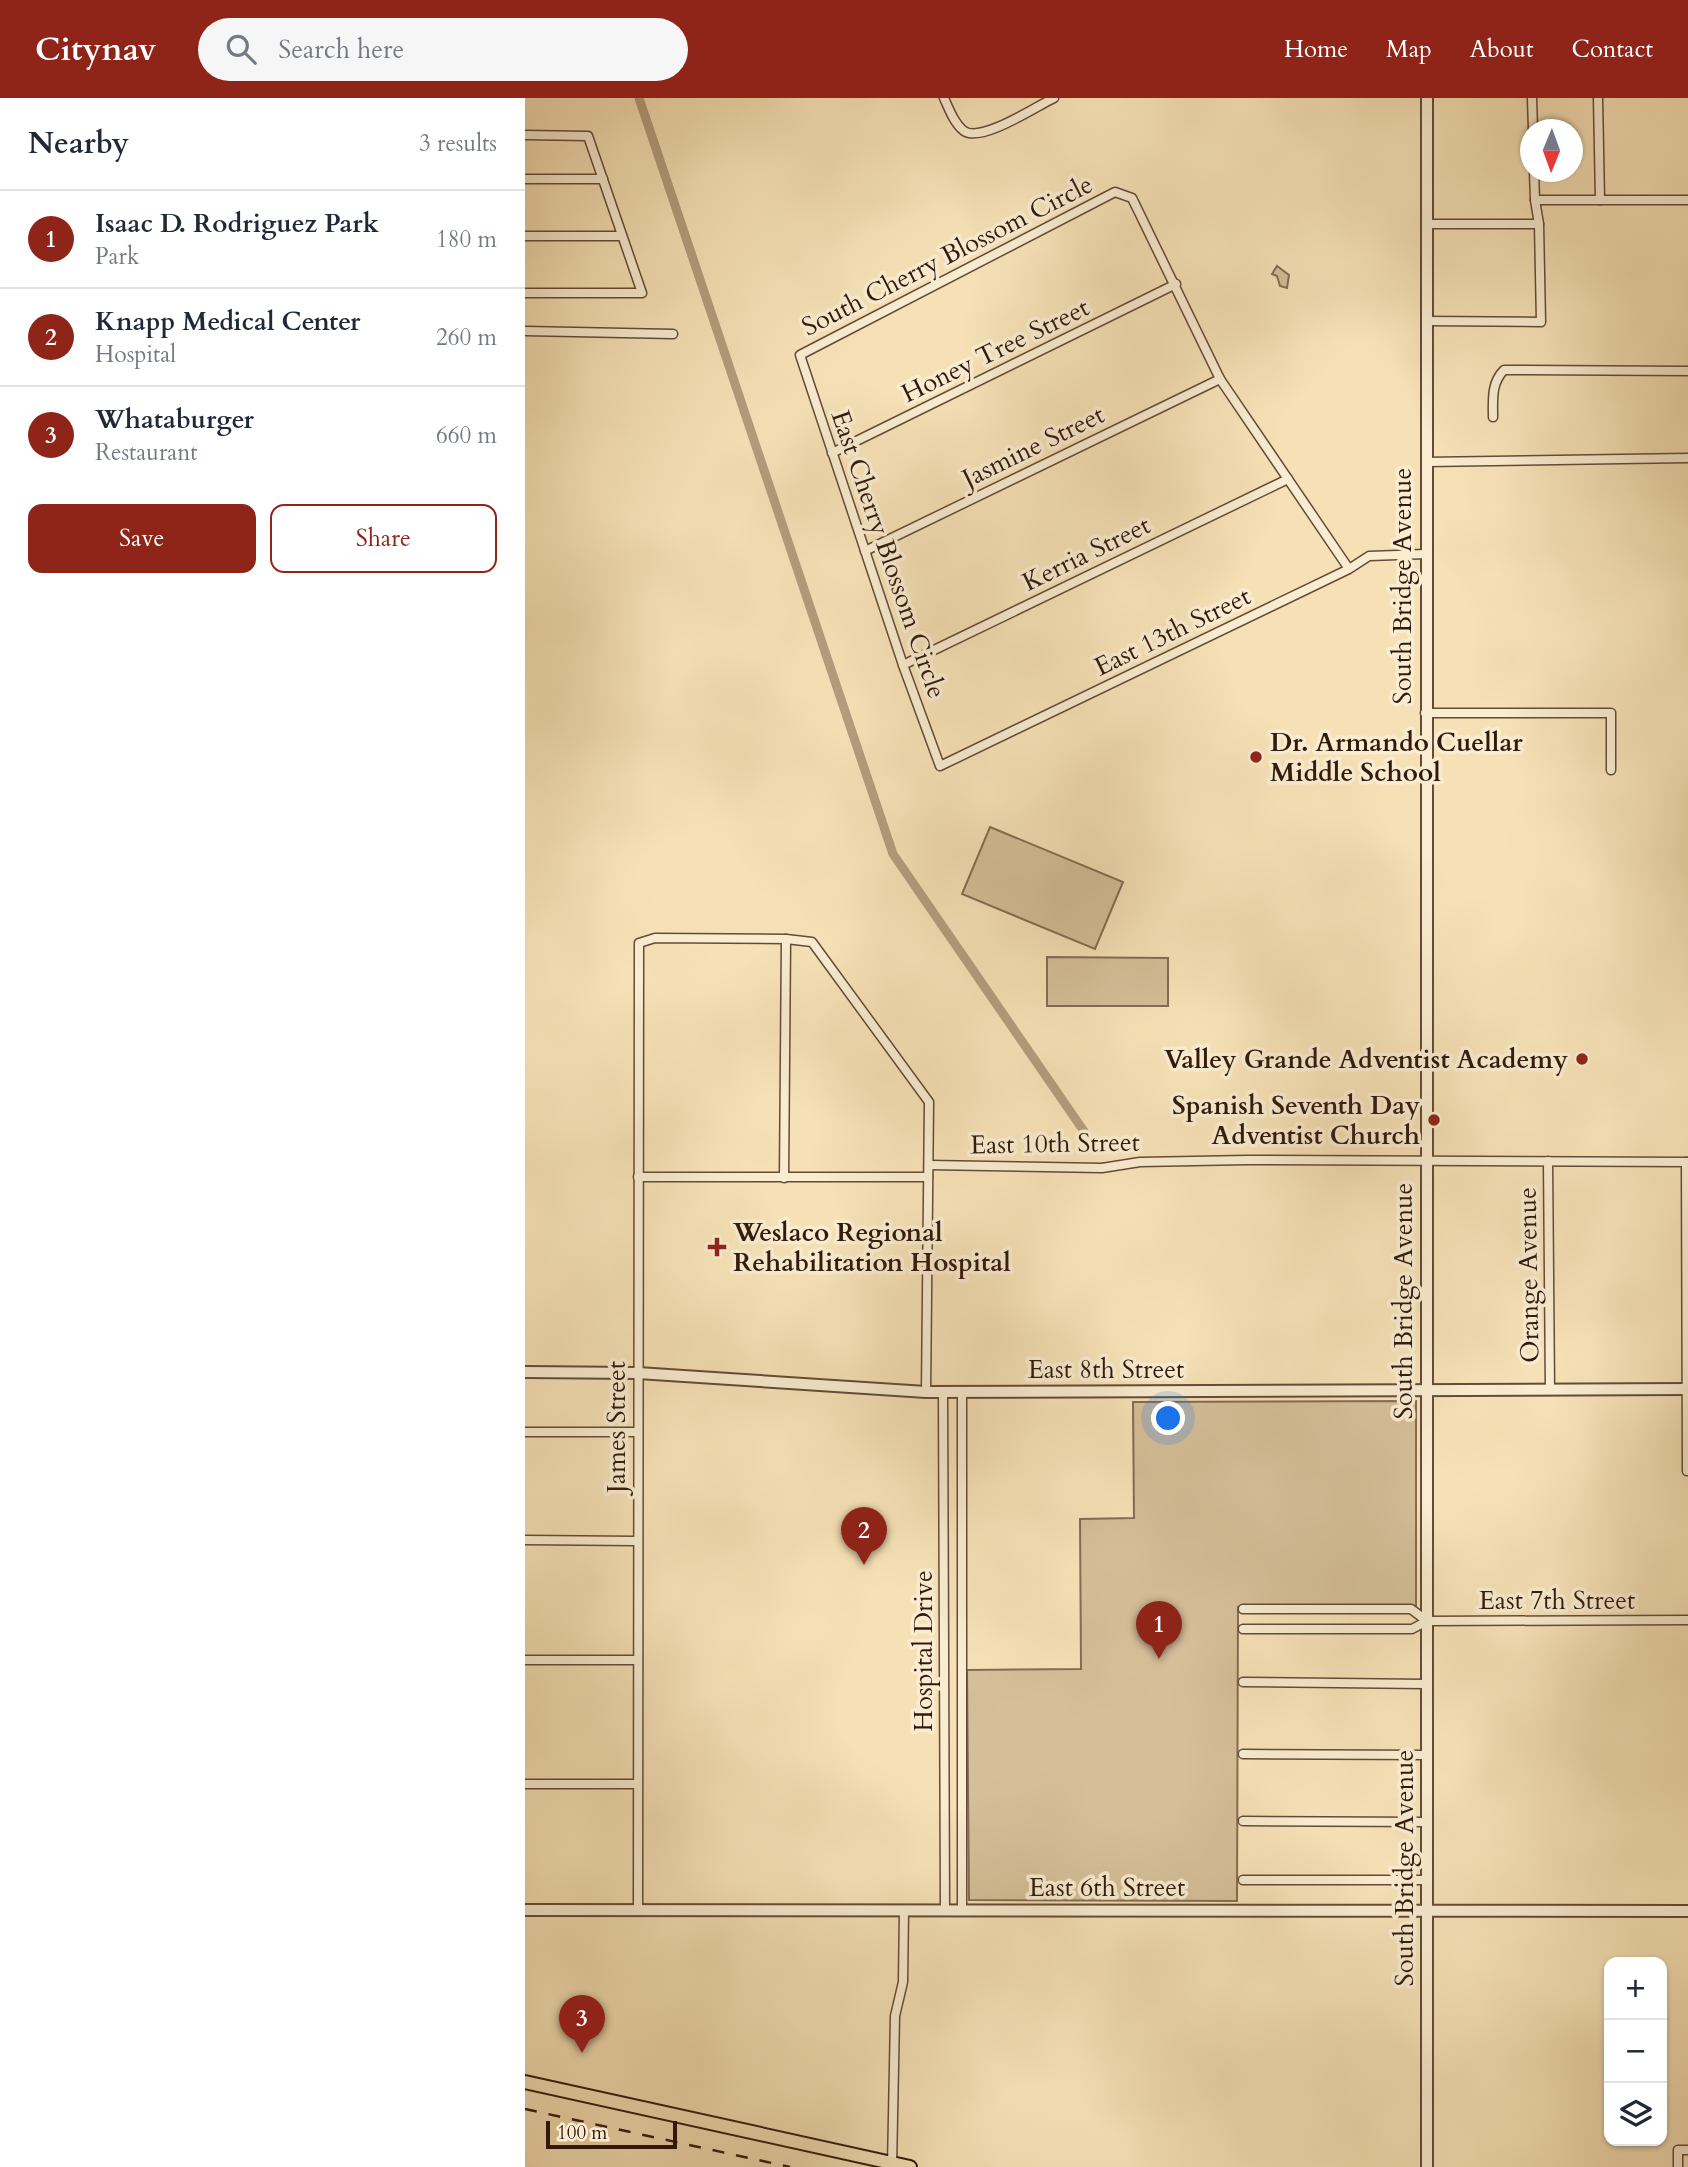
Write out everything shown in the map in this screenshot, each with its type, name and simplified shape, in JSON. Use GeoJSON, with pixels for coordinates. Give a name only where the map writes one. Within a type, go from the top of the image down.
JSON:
{"type":"FeatureCollection","features":[{"type":"Feature","properties":{"kind":"main road"},"geometry":{"type":"LineString","coordinates":[[525,2082],[910,2167]]}},
{"type":"Feature","properties":{"kind":"street"},"geometry":{"type":"LineString","coordinates":[[944,98],[957,125],[967,133],[982,135],[1054,98]]}},
{"type":"Feature","properties":{"kind":"street","name":"South Bridge Avenue"},"geometry":{"type":"LineString","coordinates":[[1427,98],[1427,2167]]}},
{"type":"Feature","properties":{"kind":"street"},"geometry":{"type":"LineString","coordinates":[[1532,98],[1533,119]]}},
{"type":"Feature","properties":{"kind":"street"},"geometry":{"type":"LineString","coordinates":[[1598,98],[1600,201]]}},
{"type":"Feature","properties":{"kind":"street"},"geometry":{"type":"LineString","coordinates":[[525,135],[588,136],[642,293],[525,293]]}},
{"type":"Feature","properties":{"kind":"street"},"geometry":{"type":"LineString","coordinates":[[525,179],[603,179]]}},
{"type":"Feature","properties":{"kind":"street"},"geometry":{"type":"LineString","coordinates":[[1426,321],[1541,322],[1539,223],[1534,182]]}},
{"type":"Feature","properties":{"kind":"street","name":"South Cherry Blossom Circle"},"geometry":{"type":"LineString","coordinates":[[800,355],[1115,192],[1132,198],[1176,284]]}},
{"type":"Feature","properties":{"kind":"street"},"geometry":{"type":"LineString","coordinates":[[1535,201],[1688,201]]}},
{"type":"Feature","properties":{"kind":"street"},"geometry":{"type":"LineString","coordinates":[[1428,224],[1539,223]]}},
{"type":"Feature","properties":{"kind":"street"},"geometry":{"type":"LineString","coordinates":[[525,236],[622,236]]}},
{"type":"Feature","properties":{"kind":"street"},"geometry":{"type":"LineString","coordinates":[[1176,284],[1220,379],[1349,569]]}},
{"type":"Feature","properties":{"kind":"street","name":"Honey Tree Street"},"geometry":{"type":"LineString","coordinates":[[832,453],[1176,284]]}},
{"type":"Feature","properties":{"kind":"street"},"geometry":{"type":"LineString","coordinates":[[525,331],[673,334]]}},
{"type":"Feature","properties":{"kind":"street","name":"East Cherry Blossom Circle"},"geometry":{"type":"LineString","coordinates":[[800,355],[903,665],[940,766]]}},
{"type":"Feature","properties":{"kind":"street"},"geometry":{"type":"LineString","coordinates":[[1493,417],[1493,389],[1497,377],[1504,370],[1688,371]]}},
{"type":"Feature","properties":{"kind":"street","name":"Jasmine Street"},"geometry":{"type":"LineString","coordinates":[[865,551],[1220,379]]}},
{"type":"Feature","properties":{"kind":"street"},"geometry":{"type":"LineString","coordinates":[[1426,462],[1688,458]]}},
{"type":"Feature","properties":{"kind":"street","name":"Kerria Street"},"geometry":{"type":"LineString","coordinates":[[903,665],[1288,479]]}},
{"type":"Feature","properties":{"kind":"street","name":"East 13th Street"},"geometry":{"type":"LineString","coordinates":[[940,766],[1349,569],[1369,556],[1426,554]]}},
{"type":"Feature","properties":{"kind":"street"},"geometry":{"type":"LineString","coordinates":[[1425,713],[1611,713],[1611,769]]}},
{"type":"Feature","properties":{"kind":"street","name":"James Street"},"geometry":{"type":"LineString","coordinates":[[638,1911],[636,1784],[639,943],[655,938],[786,939]]}},
{"type":"Feature","properties":{"kind":"street"},"geometry":{"type":"LineString","coordinates":[[784,1178],[786,939],[812,942],[929,1102],[926,1392]]}},
{"type":"Feature","properties":{"kind":"street","name":"Orange Avenue"},"geometry":{"type":"LineString","coordinates":[[1548,1161],[1550,1390]]}},
{"type":"Feature","properties":{"kind":"street","name":"East 10th Street"},"geometry":{"type":"LineString","coordinates":[[929,1165],[1102,1168],[1140,1162],[1687,1162]]}},
{"type":"Feature","properties":{"kind":"street"},"geometry":{"type":"LineString","coordinates":[[1687,1162],[1687,1471]]}},
{"type":"Feature","properties":{"kind":"street"},"geometry":{"type":"LineString","coordinates":[[638,1177],[928,1177]]}},
{"type":"Feature","properties":{"kind":"street","name":"East 8th Street"},"geometry":{"type":"LineString","coordinates":[[525,1372],[638,1373],[962,1393],[1688,1389]]}},
{"type":"Feature","properties":{"kind":"street","name":"Hospital Drive"},"geometry":{"type":"LineString","coordinates":[[943,1392],[945,1909]]}},
{"type":"Feature","properties":{"kind":"street","name":"Hospital Drive"},"geometry":{"type":"LineString","coordinates":[[962,1393],[962,1909]]}},
{"type":"Feature","properties":{"kind":"street"},"geometry":{"type":"LineString","coordinates":[[525,1432],[637,1432]]}},
{"type":"Feature","properties":{"kind":"street"},"geometry":{"type":"LineString","coordinates":[[525,1540],[637,1541]]}},
{"type":"Feature","properties":{"kind":"street","name":"East 7th Street"},"geometry":{"type":"LineString","coordinates":[[1243,1609],[1411,1609],[1427,1621]]}},
{"type":"Feature","properties":{"kind":"street","name":"East 7th Street"},"geometry":{"type":"LineString","coordinates":[[1243,1629],[1412,1629],[1427,1621],[1688,1620]]}},
{"type":"Feature","properties":{"kind":"street"},"geometry":{"type":"LineString","coordinates":[[525,1660],[637,1660]]}},
{"type":"Feature","properties":{"kind":"street"},"geometry":{"type":"LineString","coordinates":[[1243,1682],[1426,1684]]}},
{"type":"Feature","properties":{"kind":"street"},"geometry":{"type":"LineString","coordinates":[[1243,1754],[1426,1755]]}},
{"type":"Feature","properties":{"kind":"street"},"geometry":{"type":"LineString","coordinates":[[525,1784],[636,1784]]}},
{"type":"Feature","properties":{"kind":"street"},"geometry":{"type":"LineString","coordinates":[[1243,1821],[1427,1822]]}},
{"type":"Feature","properties":{"kind":"street"},"geometry":{"type":"LineString","coordinates":[[1243,1880],[1427,1880]]}},
{"type":"Feature","properties":{"kind":"street","name":"East 6th Street"},"geometry":{"type":"LineString","coordinates":[[525,1910],[1688,1911]]}},
{"type":"Feature","properties":{"kind":"street"},"geometry":{"type":"LineString","coordinates":[[892,2165],[895,2016],[903,1982],[904,1910]]}},
{"type":"Feature","properties":{"kind":"street"},"geometry":{"type":"LineString","coordinates":[[1678,2167],[1678,2150],[1688,2150]]}},
{"type":"Feature","properties":{"kind":"shaded area"},"geometry":{"type":"Polygon","coordinates":[[[1277,266],[1289,275],[1287,288],[1280,286],[1277,276],[1272,274],[1277,266]]]}},
{"type":"Feature","properties":{"kind":"shaded area"},"geometry":{"type":"Polygon","coordinates":[[[990,827],[1123,882],[1095,949],[962,894],[990,827]]]}},
{"type":"Feature","properties":{"kind":"shaded area"},"geometry":{"type":"Polygon","coordinates":[[[1047,957],[1168,958],[1168,1006],[1047,1006],[1047,957]]]}},
{"type":"Feature","properties":{"kind":"shaded area"},"geometry":{"type":"Polygon","coordinates":[[[1416,1401],[1416,1606],[1238,1607],[1237,1901],[969,1900],[967,1670],[1081,1669],[1080,1519],[1134,1518],[1133,1402],[1416,1401]]]}},
{"type":"Feature","properties":{"kind":"waterway"},"geometry":{"type":"LineString","coordinates":[[639,98],[893,854],[1090,1140]]}},
{"type":"Feature","properties":{"kind":"railway"},"geometry":{"type":"LineString","coordinates":[[525,2109],[790,2167]]}},
{"type":"Feature","properties":{"kind":"place","name":"Dr. Armando Cuellar Middle School"},"geometry":{"type":"Point","coordinates":[1256,757]}},
{"type":"Feature","properties":{"kind":"place","name":"Valley Grande Adventist Academy"},"geometry":{"type":"Point","coordinates":[1582,1059]}},
{"type":"Feature","properties":{"kind":"place","name":"Spanish Seventh Day Adventist Church"},"geometry":{"type":"Point","coordinates":[1434,1120]}},
{"type":"Feature","properties":{"kind":"place","name":"Weslaco Regional Rehabilitation Hospital"},"geometry":{"type":"Point","coordinates":[717,1247]}},
{"type":"Feature","properties":{"kind":"place","name":"Knapp Medical Center"},"geometry":{"type":"Point","coordinates":[864,1565]}},
{"type":"Feature","properties":{"kind":"place","name":"Isaac D. Rodriguez Park"},"geometry":{"type":"Point","coordinates":[1159,1659]}},
{"type":"Feature","properties":{"kind":"place","name":"Whataburger"},"geometry":{"type":"Point","coordinates":[582,2053]}}]}
